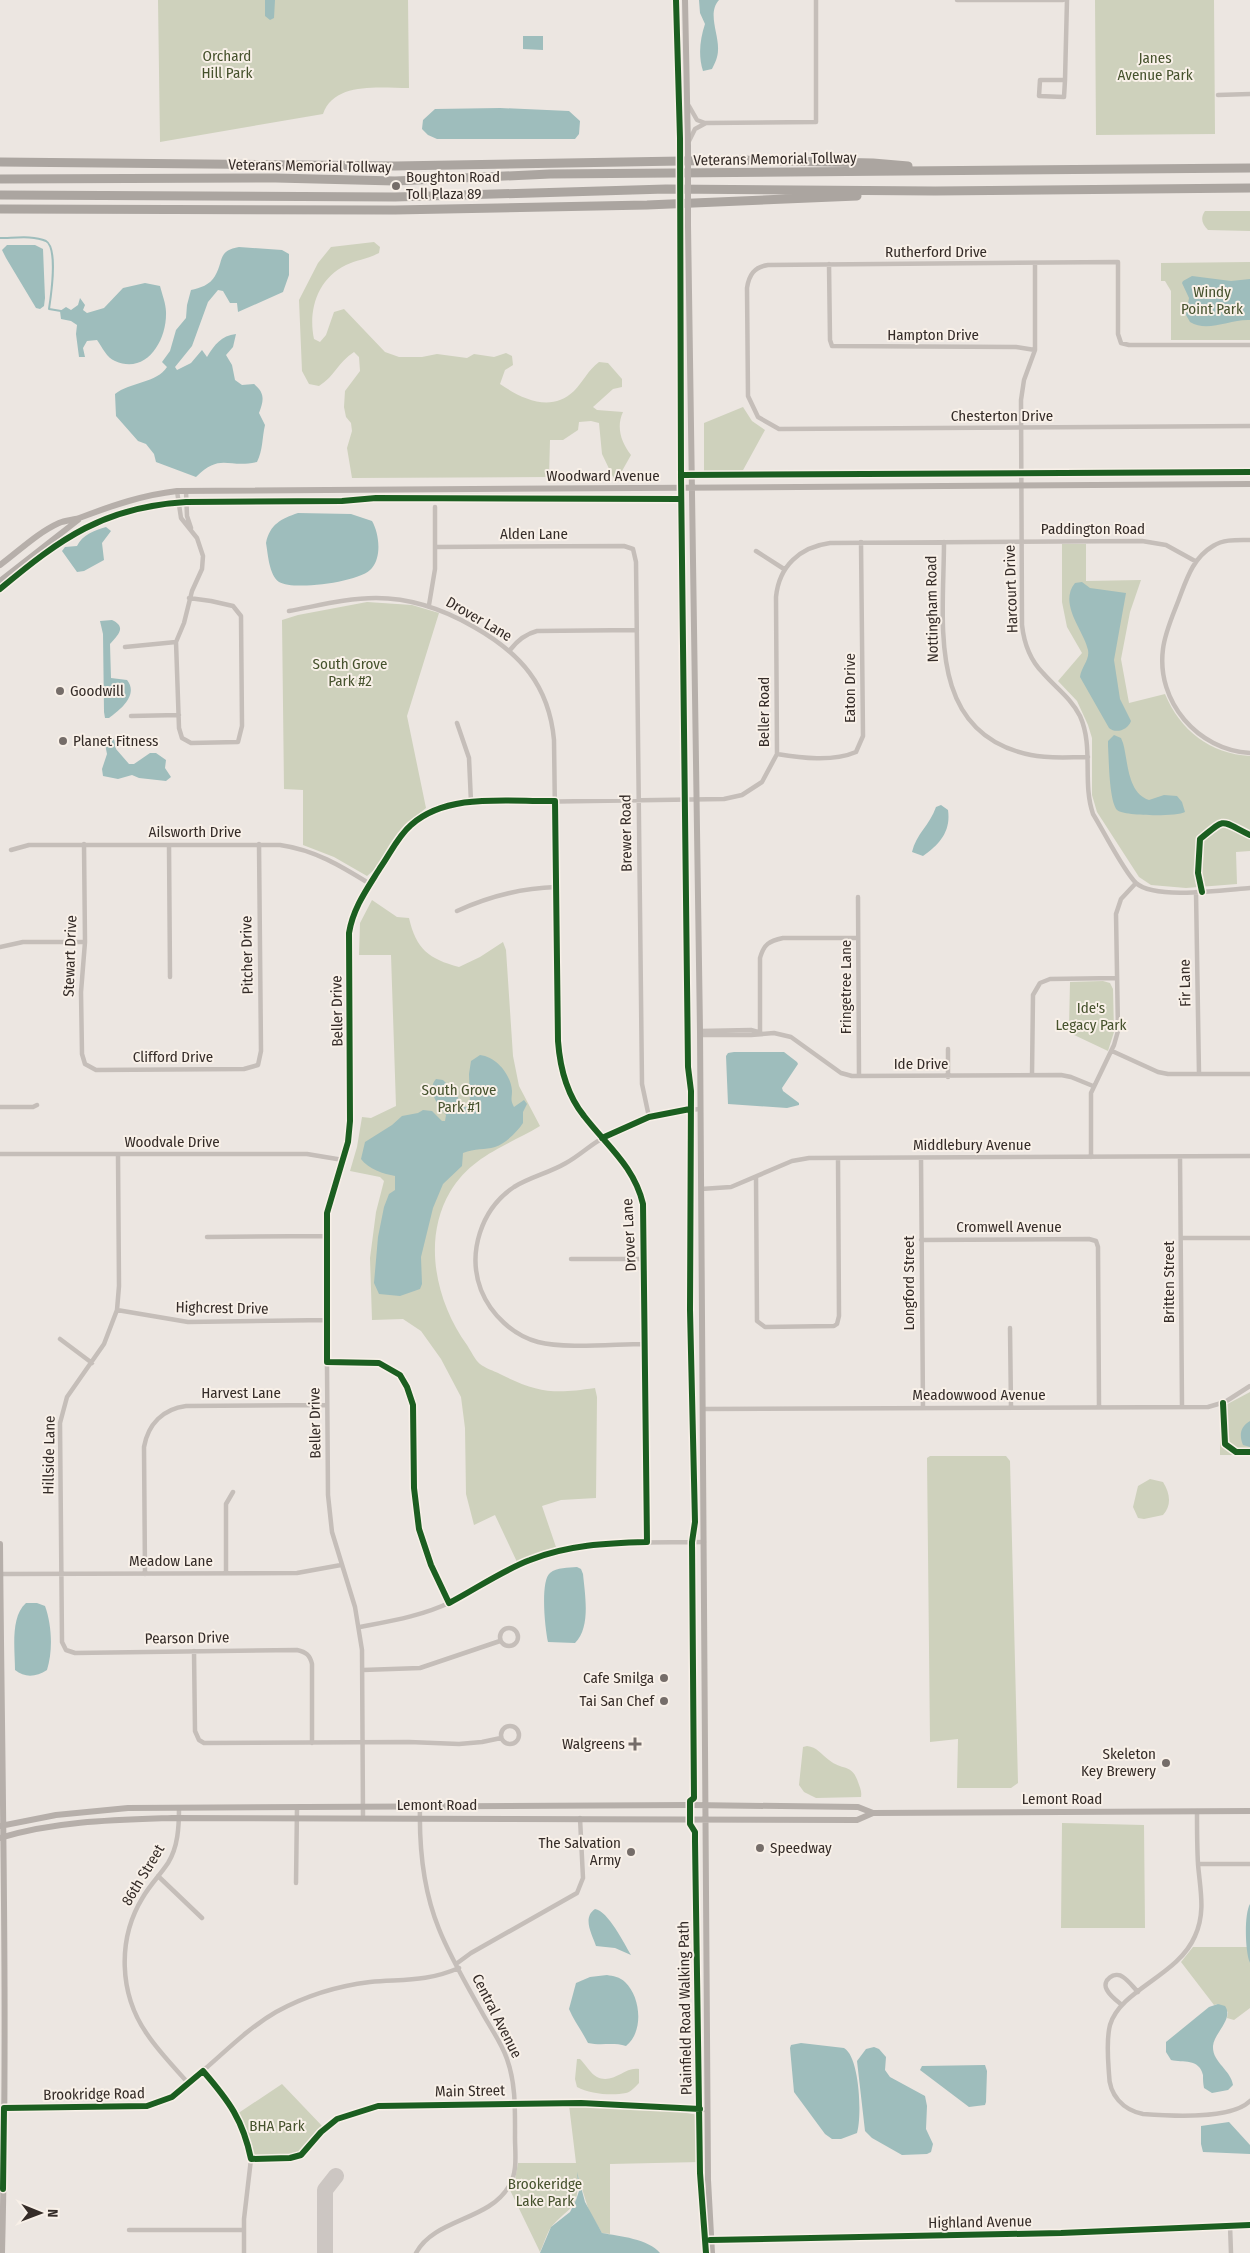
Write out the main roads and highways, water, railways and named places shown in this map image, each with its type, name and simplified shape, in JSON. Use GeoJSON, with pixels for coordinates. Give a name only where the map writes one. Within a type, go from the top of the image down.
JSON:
{"type":"FeatureCollection","features":[{"type":"Feature","properties":{"kind":"highway"},"geometry":{"type":"LineString","coordinates":[[0,162],[395,166],[740,160],[873,162],[948,170]]}},
{"type":"Feature","properties":{"kind":"highway"},"geometry":{"type":"LineString","coordinates":[[0,166],[74,164]]}},
{"type":"Feature","properties":{"kind":"highway","name":"Veterans Memorial Tollway"},"geometry":{"type":"LineString","coordinates":[[0,179],[276,178],[395,181],[550,174],[1250,168]]}},
{"type":"Feature","properties":{"kind":"highway","name":"Veterans Memorial Tollway"},"geometry":{"type":"LineString","coordinates":[[0,195],[395,197],[666,189],[1250,188]]}},
{"type":"Feature","properties":{"kind":"highway"},"geometry":{"type":"LineString","coordinates":[[0,209],[415,210],[784,200],[935,190]]}},
{"type":"Feature","properties":{"kind":"main road"},"geometry":{"type":"LineString","coordinates":[[685,0],[700,1033],[707,2110],[710,2240],[712,2253]]}},
{"type":"Feature","properties":{"kind":"main road","name":"Woodward Avenue"},"geometry":{"type":"LineString","coordinates":[[0,565],[25,545],[60,523],[81,518],[123,501],[178,491],[1250,484]]}},
{"type":"Feature","properties":{"kind":"main road","name":"Woodward Avenue"},"geometry":{"type":"LineString","coordinates":[[0,581],[81,518]]}},
{"type":"Feature","properties":{"kind":"main road"},"geometry":{"type":"LineString","coordinates":[[0,1544],[4,2108],[2,2253]]}},
{"type":"Feature","properties":{"kind":"main road","name":"Lemont Road"},"geometry":{"type":"LineString","coordinates":[[2,1826],[94,1810],[179,1808],[706,1805],[858,1807],[873,1812],[1250,1811]]}},
{"type":"Feature","properties":{"kind":"main road","name":"Lemont Road"},"geometry":{"type":"LineString","coordinates":[[2,1838],[101,1820],[420,1817],[857,1820],[873,1812]]}},
{"type":"Feature","properties":{"kind":"water"},"geometry":{"type":"Polygon","coordinates":[[[265,0],[275,0],[274,18],[270,20],[265,16],[265,0]]]}},
{"type":"Feature","properties":{"kind":"water"},"geometry":{"type":"Polygon","coordinates":[[[699,0],[719,0],[714,11],[718,44],[717,55],[712,69],[703,71],[700,47],[705,24],[700,13],[699,0]]]}},
{"type":"Feature","properties":{"kind":"water"},"geometry":{"type":"Polygon","coordinates":[[[523,36],[543,36],[543,50],[523,49],[523,36]]]}},
{"type":"Feature","properties":{"kind":"water"},"geometry":{"type":"Polygon","coordinates":[[[500,108],[569,111],[580,121],[579,134],[575,139],[437,139],[428,135],[422,129],[423,120],[435,109],[500,108]]]}},
{"type":"Feature","properties":{"kind":"water"},"geometry":{"type":"Polygon","coordinates":[[[7,245],[35,245],[43,249],[45,298],[44,306],[40,309],[36,308],[6,258],[2,250],[7,245]]]}},
{"type":"Feature","properties":{"kind":"water"},"geometry":{"type":"Polygon","coordinates":[[[239,247],[282,250],[289,254],[289,275],[283,292],[238,312],[237,303],[230,303],[223,291],[218,290],[208,302],[192,346],[175,367],[177,370],[191,363],[202,350],[207,357],[219,341],[236,334],[233,347],[226,355],[232,365],[235,380],[242,385],[254,384],[262,394],[263,400],[259,413],[265,425],[261,448],[257,462],[247,464],[219,463],[205,469],[196,477],[156,462],[154,454],[146,444],[138,441],[116,416],[115,394],[163,372],[167,367],[162,362],[170,351],[176,330],[186,318],[191,290],[208,284],[218,271],[224,254],[239,247]]]}},
{"type":"Feature","properties":{"kind":"water"},"geometry":{"type":"Polygon","coordinates":[[[1192,276],[1231,281],[1250,279],[1250,320],[1211,326],[1197,325],[1190,322],[1186,315],[1189,298],[1182,283],[1192,276]]]}},
{"type":"Feature","properties":{"kind":"water"},"geometry":{"type":"Polygon","coordinates":[[[145,283],[160,286],[166,309],[163,334],[152,353],[136,363],[126,364],[115,361],[110,357],[97,340],[87,341],[83,348],[85,357],[79,357],[76,334],[77,325],[71,321],[61,319],[60,311],[66,307],[71,310],[78,305],[80,298],[85,305],[83,310],[87,313],[104,308],[123,288],[145,283]]]}},
{"type":"Feature","properties":{"kind":"water"},"geometry":{"type":"Polygon","coordinates":[[[298,513],[351,514],[372,521],[376,532],[378,551],[372,568],[366,573],[355,577],[327,584],[298,586],[279,582],[271,569],[266,543],[270,531],[277,523],[298,513]]]}},
{"type":"Feature","properties":{"kind":"water"},"geometry":{"type":"Polygon","coordinates":[[[106,527],[111,531],[102,543],[104,560],[84,571],[77,572],[62,551],[65,547],[77,546],[85,536],[106,527]]]}},
{"type":"Feature","properties":{"kind":"water"},"geometry":{"type":"Polygon","coordinates":[[[1082,582],[1090,588],[1126,593],[1114,660],[1120,699],[1131,721],[1122,730],[1115,731],[1109,728],[1080,677],[1088,657],[1088,650],[1069,600],[1075,583],[1082,582]]]}},
{"type":"Feature","properties":{"kind":"water"},"geometry":{"type":"Polygon","coordinates":[[[112,620],[119,625],[120,631],[110,644],[111,678],[127,680],[131,691],[127,702],[109,718],[105,718],[103,634],[100,621],[112,620]]]}},
{"type":"Feature","properties":{"kind":"water"},"geometry":{"type":"Polygon","coordinates":[[[1114,735],[1121,738],[1123,743],[1132,783],[1136,791],[1149,800],[1164,795],[1177,796],[1182,802],[1185,812],[1171,815],[1150,815],[1129,814],[1117,810],[1112,798],[1108,746],[1108,741],[1114,735]]]}},
{"type":"Feature","properties":{"kind":"water"},"geometry":{"type":"Polygon","coordinates":[[[107,736],[114,739],[116,749],[129,764],[134,764],[150,753],[156,753],[166,760],[165,768],[171,777],[166,781],[139,778],[132,775],[118,779],[103,776],[102,769],[107,754],[104,739],[107,736]]]}},
{"type":"Feature","properties":{"kind":"water"},"geometry":{"type":"Polygon","coordinates":[[[941,805],[948,810],[948,824],[943,836],[923,856],[912,852],[936,807],[941,805]]]}},
{"type":"Feature","properties":{"kind":"water"},"geometry":{"type":"Polygon","coordinates":[[[784,1052],[797,1062],[798,1064],[782,1088],[799,1105],[787,1108],[728,1104],[726,1056],[728,1053],[784,1052]]]}},
{"type":"Feature","properties":{"kind":"water"},"geometry":{"type":"Polygon","coordinates":[[[480,1055],[492,1059],[506,1073],[511,1085],[514,1107],[524,1100],[527,1104],[523,1112],[523,1123],[511,1137],[499,1145],[463,1153],[462,1166],[443,1184],[433,1208],[421,1257],[422,1284],[420,1289],[400,1296],[379,1294],[374,1283],[378,1237],[384,1207],[389,1194],[395,1190],[395,1176],[376,1170],[364,1163],[361,1159],[365,1142],[392,1125],[402,1116],[418,1113],[423,1110],[432,1111],[442,1121],[445,1121],[446,1115],[433,1093],[433,1083],[436,1079],[443,1080],[455,1092],[463,1107],[470,1105],[469,1074],[471,1061],[480,1055]]]}},
{"type":"Feature","properties":{"kind":"water"},"geometry":{"type":"Polygon","coordinates":[[[1250,1421],[1250,1447],[1243,1445],[1241,1435],[1242,1429],[1250,1421]]]}},
{"type":"Feature","properties":{"kind":"water"},"geometry":{"type":"Polygon","coordinates":[[[577,1567],[581,1569],[583,1574],[586,1610],[580,1636],[575,1643],[548,1642],[544,1606],[547,1578],[550,1573],[556,1570],[577,1567]]]}},
{"type":"Feature","properties":{"kind":"water"},"geometry":{"type":"Polygon","coordinates":[[[26,1603],[37,1603],[45,1606],[51,1638],[47,1670],[31,1676],[15,1670],[15,1625],[21,1609],[26,1603]]]}},
{"type":"Feature","properties":{"kind":"water"},"geometry":{"type":"Polygon","coordinates":[[[1250,1904],[1250,1963],[1246,1933],[1250,1904]]]}},
{"type":"Feature","properties":{"kind":"water"},"geometry":{"type":"Polygon","coordinates":[[[595,1909],[605,1915],[610,1921],[631,1955],[615,1948],[596,1946],[589,1926],[589,1917],[595,1909]]]}},
{"type":"Feature","properties":{"kind":"water"},"geometry":{"type":"Polygon","coordinates":[[[607,1975],[619,1978],[625,1982],[630,1988],[637,2005],[638,2024],[636,2032],[626,2046],[588,2043],[569,2009],[576,1983],[590,1977],[607,1975]]]}},
{"type":"Feature","properties":{"kind":"water"},"geometry":{"type":"Polygon","coordinates":[[[1218,2004],[1225,2006],[1227,2016],[1214,2041],[1213,2052],[1229,2075],[1233,2085],[1228,2090],[1212,2093],[1204,2088],[1203,2075],[1198,2066],[1190,2062],[1171,2060],[1166,2052],[1166,2042],[1209,2007],[1218,2004]]]}},
{"type":"Feature","properties":{"kind":"water"},"geometry":{"type":"Polygon","coordinates":[[[801,2043],[844,2048],[849,2054],[853,2063],[858,2088],[859,2125],[857,2133],[841,2139],[832,2139],[825,2134],[794,2092],[790,2048],[791,2045],[801,2043]]]}},
{"type":"Feature","properties":{"kind":"water"},"geometry":{"type":"Polygon","coordinates":[[[874,2047],[879,2049],[886,2057],[885,2070],[890,2077],[925,2096],[927,2106],[926,2129],[933,2144],[931,2152],[927,2154],[902,2155],[872,2138],[865,2131],[857,2061],[866,2049],[874,2047]]]}},
{"type":"Feature","properties":{"kind":"water"},"geometry":{"type":"Polygon","coordinates":[[[985,2065],[987,2071],[985,2105],[969,2107],[920,2070],[922,2066],[985,2065]]]}},
{"type":"Feature","properties":{"kind":"water"},"geometry":{"type":"Polygon","coordinates":[[[1229,2122],[1250,2145],[1250,2154],[1203,2152],[1201,2126],[1229,2122]]]}},
{"type":"Feature","properties":{"kind":"water"},"geometry":{"type":"Polygon","coordinates":[[[577,2172],[585,2202],[602,2233],[641,2241],[649,2244],[660,2253],[540,2253],[551,2227],[570,2212],[576,2200],[579,2191],[577,2172]]]}},
{"type":"Feature","properties":{"kind":"waterway"},"geometry":{"type":"LineString","coordinates":[[0,238],[29,237],[41,239],[50,245],[53,262],[49,309],[61,311]]}},
{"type":"Feature","properties":{"kind":"place","name":"Boughton Road Toll Plaza 89"},"geometry":{"type":"Point","coordinates":[396,186]}},
{"type":"Feature","properties":{"kind":"place","name":"Goodwill"},"geometry":{"type":"Point","coordinates":[60,691]}},
{"type":"Feature","properties":{"kind":"place","name":"Planet Fitness"},"geometry":{"type":"Point","coordinates":[63,741]}},
{"type":"Feature","properties":{"kind":"place","name":"Cafe Smilga"},"geometry":{"type":"Point","coordinates":[664,1678]}},
{"type":"Feature","properties":{"kind":"place","name":"Tai San Chef"},"geometry":{"type":"Point","coordinates":[664,1701]}},
{"type":"Feature","properties":{"kind":"place","name":"Walgreens"},"geometry":{"type":"Point","coordinates":[635,1744]}},
{"type":"Feature","properties":{"kind":"place","name":"Skeleton Key Brewery"},"geometry":{"type":"Point","coordinates":[1166,1763]}},
{"type":"Feature","properties":{"kind":"place","name":"Speedway"},"geometry":{"type":"Point","coordinates":[760,1848]}},
{"type":"Feature","properties":{"kind":"place","name":"The Salvation Army"},"geometry":{"type":"Point","coordinates":[631,1852]}},
{"type":"Feature","properties":{"kind":"park label","name":"Orchard Hill Park"},"geometry":{"type":"Point","coordinates":[227,64]}},
{"type":"Feature","properties":{"kind":"park label","name":"Janes Avenue Park"},"geometry":{"type":"Point","coordinates":[1155,66]}},
{"type":"Feature","properties":{"kind":"park label","name":"Windy Point Park"},"geometry":{"type":"Point","coordinates":[1212,300]}},
{"type":"Feature","properties":{"kind":"park label","name":"South Grove Park #2"},"geometry":{"type":"Point","coordinates":[350,672]}},
{"type":"Feature","properties":{"kind":"park label","name":"Ide's Legacy Park"},"geometry":{"type":"Point","coordinates":[1091,1016]}},
{"type":"Feature","properties":{"kind":"park label","name":"South Grove Park #1"},"geometry":{"type":"Point","coordinates":[459,1098]}},
{"type":"Feature","properties":{"kind":"park label","name":"BHA Park"},"geometry":{"type":"Point","coordinates":[277,2126]}},
{"type":"Feature","properties":{"kind":"park label","name":"Brookeridge Lake Park"},"geometry":{"type":"Point","coordinates":[545,2192]}}]}
